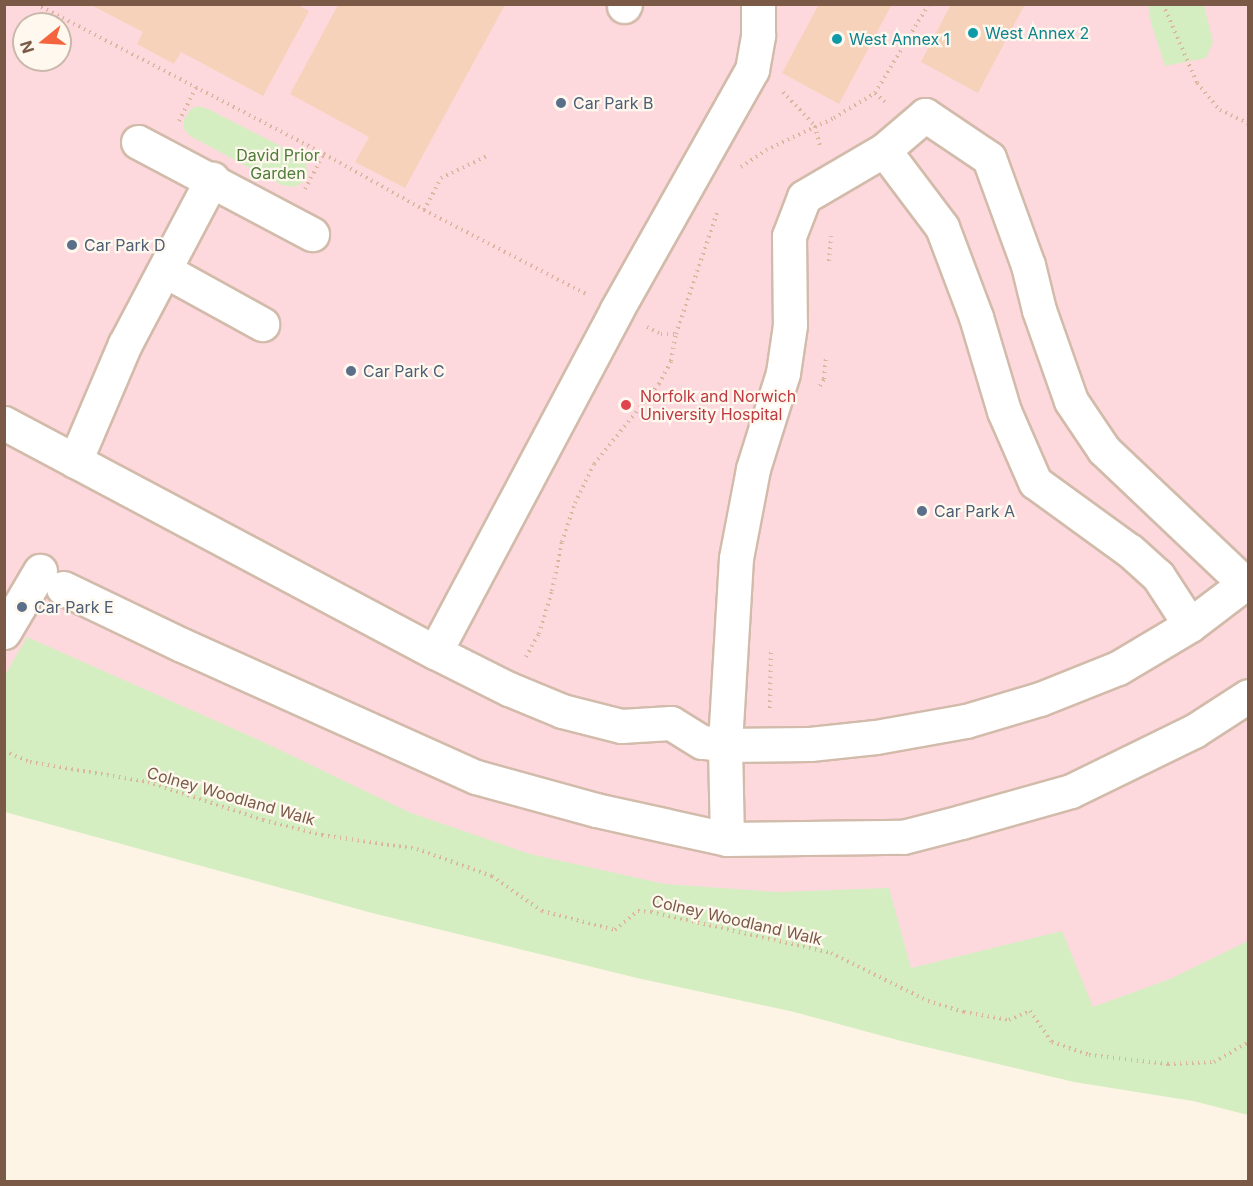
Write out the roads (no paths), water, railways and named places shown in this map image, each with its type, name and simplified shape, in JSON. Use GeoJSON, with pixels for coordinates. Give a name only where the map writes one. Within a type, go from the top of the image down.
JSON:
{"type":"FeatureCollection","features":[{"type":"Feature","properties":{"kind":"lane"},"geometry":{"type":"LineString","coordinates":[[435,652],[616,311],[752,70],[759,35],[758,4]]}},
{"type":"Feature","properties":{"kind":"lane"},"geometry":{"type":"LineString","coordinates":[[4,423],[508,689],[562,711],[621,726],[651,743],[713,744],[810,744],[876,737],[966,721],[1040,699],[1118,668],[1190,625],[1247,583],[1104,450],[1071,401],[1039,310],[1029,265],[989,158],[925,114],[884,150],[804,197],[789,236],[790,326],[783,373],[753,469],[736,558],[713,744],[727,840]]}},
{"type":"Feature","properties":{"kind":"lane"},"geometry":{"type":"LineString","coordinates":[[138,142],[213,179],[312,234]]}},
{"type":"Feature","properties":{"kind":"lane"},"geometry":{"type":"LineString","coordinates":[[884,150],[942,227],[976,317],[1004,411],[1035,482],[1130,551],[1158,576],[1190,625]]}},
{"type":"Feature","properties":{"kind":"lane"},"geometry":{"type":"LineString","coordinates":[[75,461],[125,344],[166,271],[213,179]]}},
{"type":"Feature","properties":{"kind":"lane"},"geometry":{"type":"LineString","coordinates":[[166,271],[262,324]]}},
{"type":"Feature","properties":{"kind":"lane"},"geometry":{"type":"LineString","coordinates":[[4,632],[52,579],[182,645],[476,777],[596,810],[727,840],[903,837],[961,822],[1071,790],[1194,731],[1248,696]]}},
{"type":"Feature","properties":{"kind":"place","name":"West Annex 2"},"geometry":{"type":"Point","coordinates":[973,33]}},
{"type":"Feature","properties":{"kind":"place","name":"West Annex 1"},"geometry":{"type":"Point","coordinates":[837,39]}},
{"type":"Feature","properties":{"kind":"place","name":"Car Park B"},"geometry":{"type":"Point","coordinates":[561,103]}},
{"type":"Feature","properties":{"kind":"place","name":"Car Park D"},"geometry":{"type":"Point","coordinates":[72,245]}},
{"type":"Feature","properties":{"kind":"place","name":"Car Park C"},"geometry":{"type":"Point","coordinates":[351,371]}},
{"type":"Feature","properties":{"kind":"place","name":"Norfolk and Norwich University Hospital"},"geometry":{"type":"Point","coordinates":[626,405]}},
{"type":"Feature","properties":{"kind":"place","name":"Car Park A"},"geometry":{"type":"Point","coordinates":[922,511]}},
{"type":"Feature","properties":{"kind":"place","name":"Car Park E"},"geometry":{"type":"Point","coordinates":[22,607]}},
{"type":"Feature","properties":{"kind":"park label","name":"David Prior Garden"},"geometry":{"type":"Point","coordinates":[278,164]}}]}
